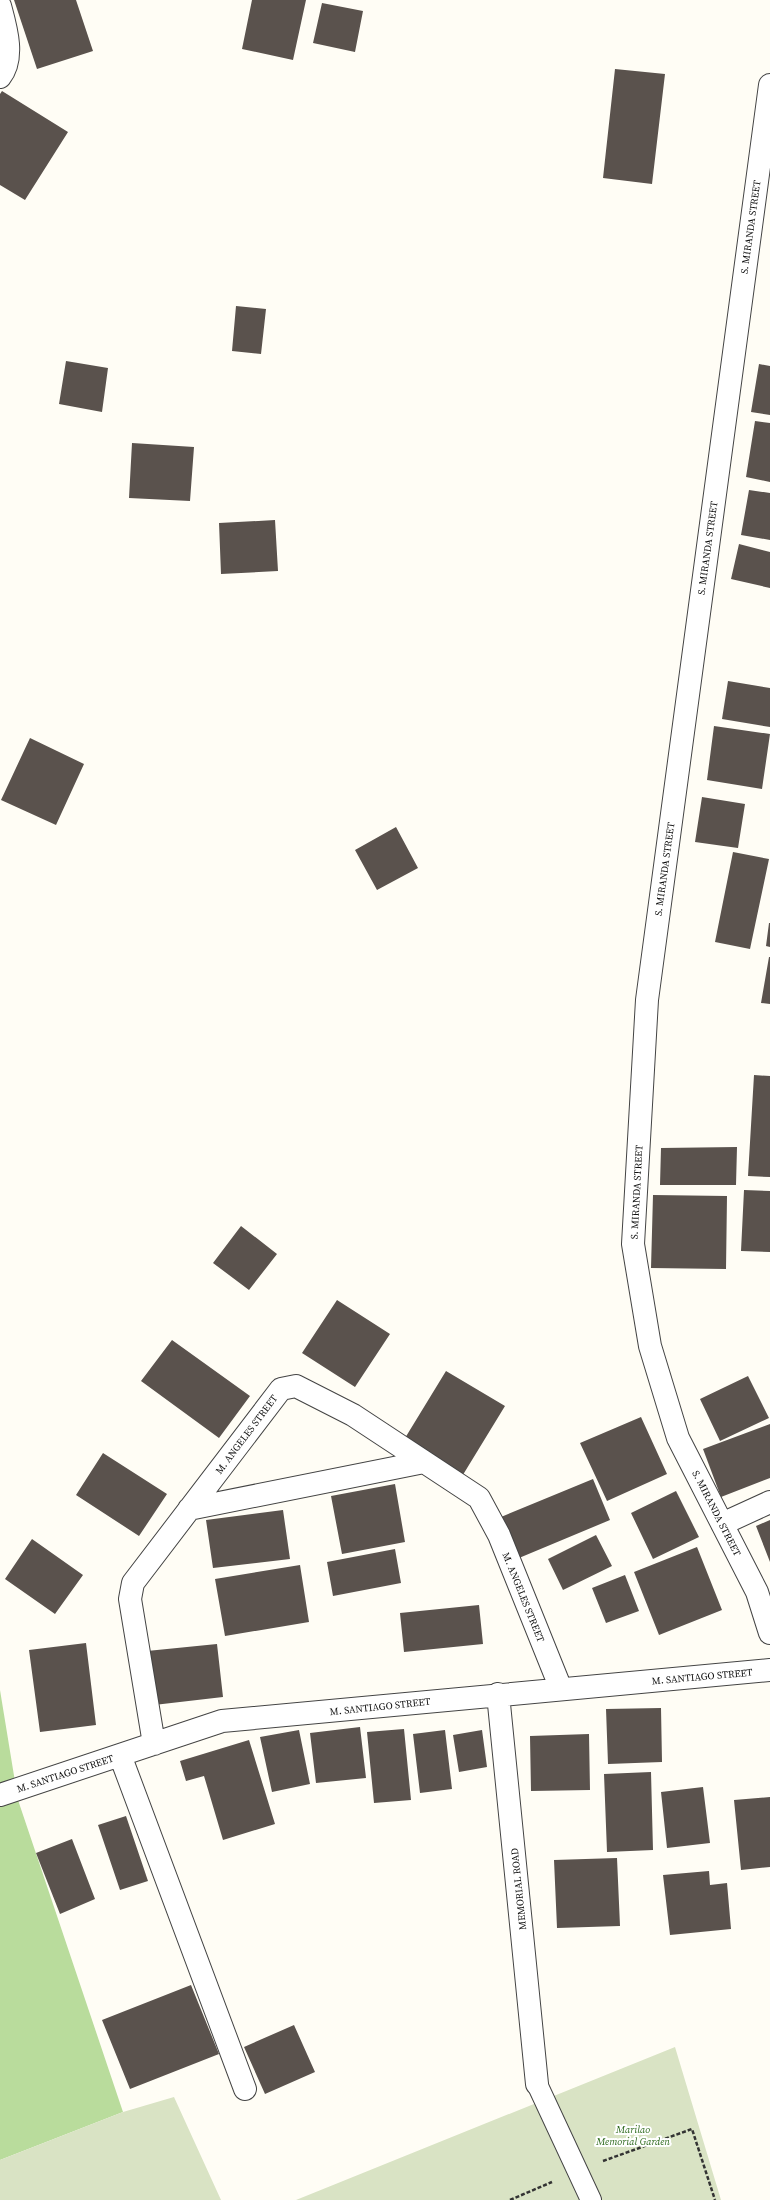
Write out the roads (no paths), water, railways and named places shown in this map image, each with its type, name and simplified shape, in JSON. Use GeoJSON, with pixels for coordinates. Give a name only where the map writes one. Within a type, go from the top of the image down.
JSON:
{"type":"FeatureCollection","features":[{"type":"Feature","properties":{"kind":"street"},"geometry":{"type":"LineString","coordinates":[[0,6],[7,32],[7,68],[0,77]]}},
{"type":"Feature","properties":{"kind":"street","name":"S. MIRANDA STREET"},"geometry":{"type":"LineString","coordinates":[[770,85],[647,1000],[633,1244],[650,1346],[678,1438],[757,1592],[770,1633]]}},
{"type":"Feature","properties":{"kind":"street","name":"M. ANGELES STREET"},"geometry":{"type":"LineString","coordinates":[[154,1744],[130,1599],[133,1583],[281,1388],[296,1386],[353,1415],[479,1498],[499,1535],[561,1689]]}},
{"type":"Feature","properties":{"kind":"street"},"geometry":{"type":"LineString","coordinates":[[189,1509],[424,1462]]}},
{"type":"Feature","properties":{"kind":"street"},"geometry":{"type":"LineString","coordinates":[[722,1524],[770,1502]]}},
{"type":"Feature","properties":{"kind":"street","name":"M. SANTIAGO STREET"},"geometry":{"type":"LineString","coordinates":[[0,1795],[222,1721],[498,1694],[770,1670]]}},
{"type":"Feature","properties":{"kind":"street","name":"MEMORIAL ROAD"},"geometry":{"type":"LineString","coordinates":[[498,1694],[537,2084]]}},
{"type":"Feature","properties":{"kind":"street"},"geometry":{"type":"LineString","coordinates":[[120,1755],[245,2089]]}},
{"type":"Feature","properties":{"kind":"lane"},"geometry":{"type":"LineString","coordinates":[[537,2084],[591,2200]]}},
{"type":"Feature","properties":{"kind":"park label","name":"Marilao Memorial Garden"},"geometry":{"type":"Point","coordinates":[633,2134]}}]}
